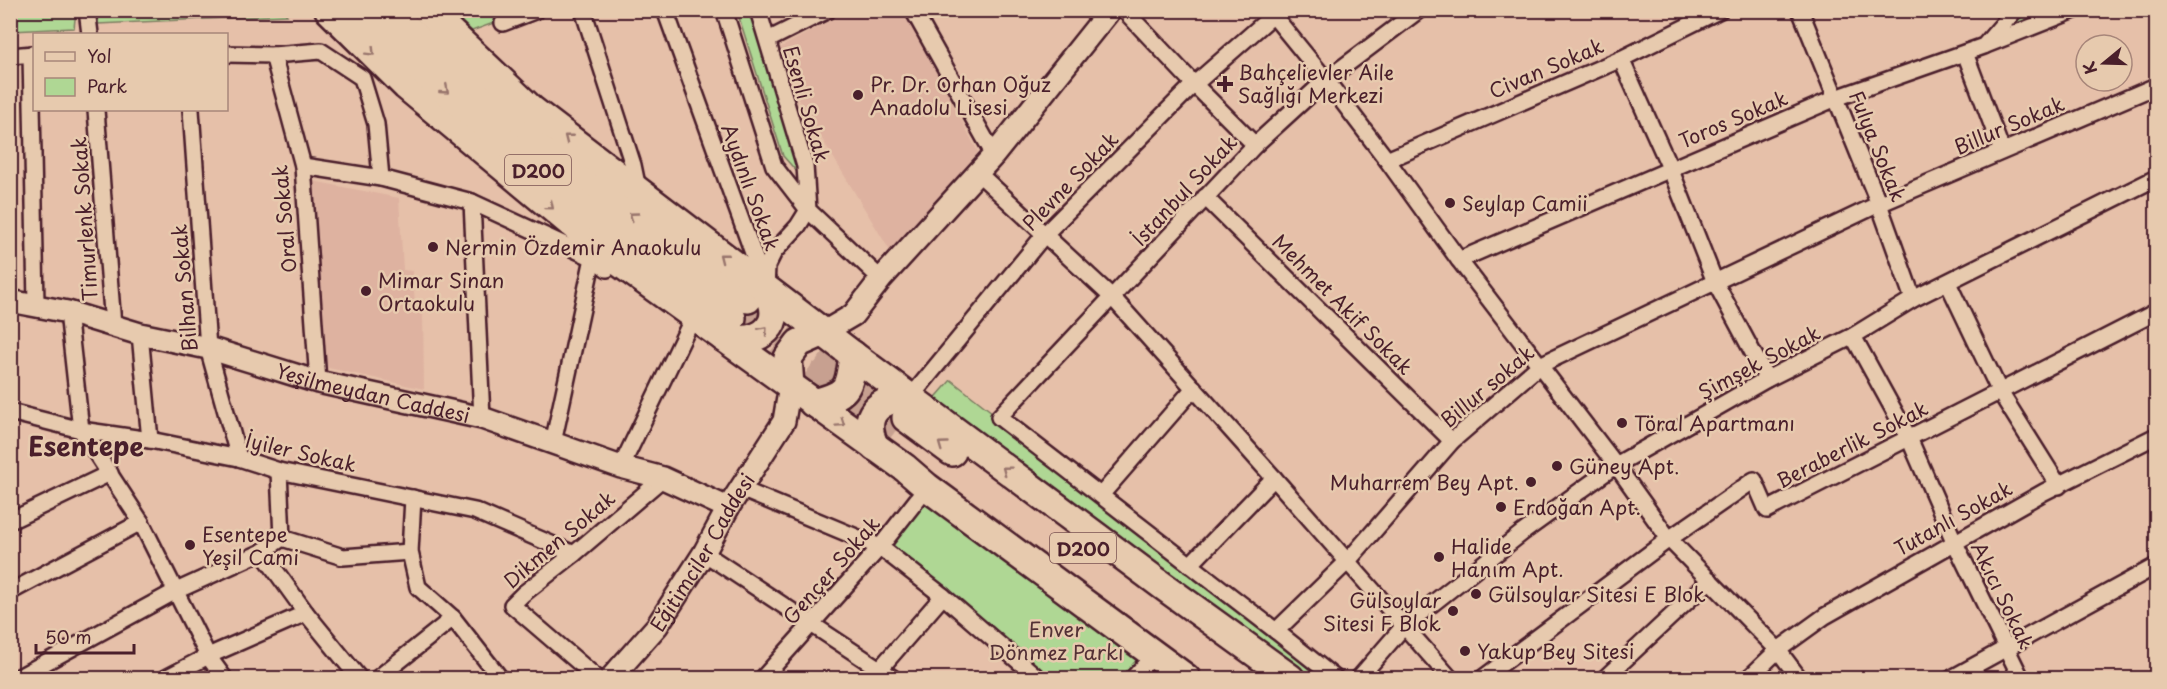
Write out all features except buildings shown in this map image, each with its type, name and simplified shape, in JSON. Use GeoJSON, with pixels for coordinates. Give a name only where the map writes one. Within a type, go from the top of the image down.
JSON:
{"type":"FeatureCollection","features":[{"type":"Feature","properties":{"kind":"highway"},"geometry":{"type":"LineString","coordinates":[[329,10],[406,86],[609,255],[742,311],[824,332],[853,355],[896,425],[905,468],[927,487],[1186,678]]}},
{"type":"Feature","properties":{"kind":"highway","name":"D200"},"geometry":{"type":"LineString","coordinates":[[353,10],[574,201],[742,311]]}},
{"type":"Feature","properties":{"kind":"highway","name":"D200"},"geometry":{"type":"LineString","coordinates":[[387,10],[564,167],[742,311]]}},
{"type":"Feature","properties":{"kind":"highway"},"geometry":{"type":"LineString","coordinates":[[427,10],[742,311],[790,386],[813,403],[896,425],[1163,586],[1290,678]]}},
{"type":"Feature","properties":{"kind":"highway"},"geometry":{"type":"LineString","coordinates":[[790,386],[788,358],[799,343],[824,332]]}},
{"type":"Feature","properties":{"kind":"highway"},"geometry":{"type":"LineString","coordinates":[[813,403],[837,397],[850,382],[853,355]]}},
{"type":"Feature","properties":{"kind":"highway","name":"D200"},"geometry":{"type":"LineString","coordinates":[[896,425],[1198,678]]}},
{"type":"Feature","properties":{"kind":"highway","name":"D200"},"geometry":{"type":"LineString","coordinates":[[896,425],[1260,678]]}},
{"type":"Feature","properties":{"kind":"street"},"geometry":{"type":"LineString","coordinates":[[87,10],[90,33]]}},
{"type":"Feature","properties":{"kind":"street"},"geometry":{"type":"LineString","coordinates":[[503,23],[537,10]]}},
{"type":"Feature","properties":{"kind":"street"},"geometry":{"type":"LineString","coordinates":[[583,10],[633,165],[638,189]]}},
{"type":"Feature","properties":{"kind":"street","name":"Aydınlı Sokak"},"geometry":{"type":"LineString","coordinates":[[665,10],[742,311]]}},
{"type":"Feature","properties":{"kind":"street"},"geometry":{"type":"LineString","coordinates":[[724,10],[774,166],[808,210],[881,279]]}},
{"type":"Feature","properties":{"kind":"street","name":"Esenli Sokak"},"geometry":{"type":"LineString","coordinates":[[758,10],[805,166],[808,210]]}},
{"type":"Feature","properties":{"kind":"street"},"geometry":{"type":"LineString","coordinates":[[768,40],[828,10]]}},
{"type":"Feature","properties":{"kind":"street"},"geometry":{"type":"LineString","coordinates":[[913,10],[994,155]]}},
{"type":"Feature","properties":{"kind":"street"},"geometry":{"type":"LineString","coordinates":[[824,332],[854,315],[881,279],[994,155],[1110,10]]}},
{"type":"Feature","properties":{"kind":"street"},"geometry":{"type":"LineString","coordinates":[[1125,10],[1255,145]]}},
{"type":"Feature","properties":{"kind":"street","name":"İstanbul Sokak"},"geometry":{"type":"LineString","coordinates":[[1101,495],[999,417],[1255,145],[1326,80],[1419,10]]}},
{"type":"Feature","properties":{"kind":"street","name":"Civan Sokak"},"geometry":{"type":"LineString","coordinates":[[1387,160],[1621,59],[1720,10]]}},
{"type":"Feature","properties":{"kind":"street","name":"Fulya Sokak"},"geometry":{"type":"LineString","coordinates":[[1800,10],[1878,204],[1913,299]]}},
{"type":"Feature","properties":{"kind":"street","name":"Toros Sokak"},"geometry":{"type":"LineString","coordinates":[[1460,260],[1836,98],[1984,46],[2015,10]]}},
{"type":"Feature","properties":{"kind":"street"},"geometry":{"type":"LineString","coordinates":[[1984,46],[2075,10]]}},
{"type":"Feature","properties":{"kind":"street"},"geometry":{"type":"LineString","coordinates":[[1274,12],[1616,465],[1669,539],[1778,650],[1798,678]]}},
{"type":"Feature","properties":{"kind":"street","name":"Plevne Sokak"},"geometry":{"type":"LineString","coordinates":[[896,425],[1046,234],[1194,84],[1274,12]]}},
{"type":"Feature","properties":{"kind":"street"},"geometry":{"type":"LineString","coordinates":[[228,54],[273,55],[321,51],[362,78],[376,124],[381,178]]}},
{"type":"Feature","properties":{"kind":"street"},"geometry":{"type":"LineString","coordinates":[[1965,53],[2002,150]]}},
{"type":"Feature","properties":{"kind":"street"},"geometry":{"type":"LineString","coordinates":[[10,56],[33,54]]}},
{"type":"Feature","properties":{"kind":"street","name":"Oral Sokak"},"geometry":{"type":"LineString","coordinates":[[273,55],[303,166],[318,382]]}},
{"type":"Feature","properties":{"kind":"street"},"geometry":{"type":"LineString","coordinates":[[1621,59],[1670,168],[1715,282],[1767,379]]}},
{"type":"Feature","properties":{"kind":"street","name":"Billur Sokak"},"geometry":{"type":"LineString","coordinates":[[1878,204],[2157,86]]}},
{"type":"Feature","properties":{"kind":"street"},"geometry":{"type":"LineString","coordinates":[[34,111],[36,304]]}},
{"type":"Feature","properties":{"kind":"street","name":"Timurlenk Sokak"},"geometry":{"type":"LineString","coordinates":[[96,111],[113,325]]}},
{"type":"Feature","properties":{"kind":"street","name":"Bilhan Sokak"},"geometry":{"type":"LineString","coordinates":[[191,111],[208,348],[239,458]]}},
{"type":"Feature","properties":{"kind":"street"},"geometry":{"type":"LineString","coordinates":[[303,166],[381,178],[472,202],[593,258],[688,328],[790,386]]}},
{"type":"Feature","properties":{"kind":"street"},"geometry":{"type":"LineString","coordinates":[[977,172],[1113,298],[1450,678]]}},
{"type":"Feature","properties":{"kind":"street","name":"Şimşek Sokak"},"geometry":{"type":"LineString","coordinates":[[1359,678],[1404,626],[1522,533],[1616,465],[1767,379],[1853,336],[1913,299],[2157,178]]}},
{"type":"Feature","properties":{"kind":"street","name":"Mehmet Akif Sokak"},"geometry":{"type":"LineString","coordinates":[[1205,197],[1452,441]]}},
{"type":"Feature","properties":{"kind":"street"},"geometry":{"type":"LineString","coordinates":[[472,202],[482,418]]}},
{"type":"Feature","properties":{"kind":"street","name":"Billur sokak"},"geometry":{"type":"LineString","coordinates":[[1276,631],[1347,562],[1452,441],[1540,365],[1878,204]]}},
{"type":"Feature","properties":{"kind":"street","name":"Aydınlı Sokak"},"geometry":{"type":"LineString","coordinates":[[742,311],[774,252],[798,226],[808,210]]}},
{"type":"Feature","properties":{"kind":"street"},"geometry":{"type":"LineString","coordinates":[[553,443],[593,258]]}},
{"type":"Feature","properties":{"kind":"street"},"geometry":{"type":"LineString","coordinates":[[1948,283],[2000,392],[2059,486]]}},
{"type":"Feature","properties":{"kind":"street","name":"Yeşilmeydan Caddesi"},"geometry":{"type":"LineString","coordinates":[[10,301],[36,304],[140,334],[208,348],[318,382],[482,418],[621,468],[663,478],[728,508]]}},
{"type":"Feature","properties":{"kind":"street"},"geometry":{"type":"LineString","coordinates":[[68,312],[81,430],[141,522],[208,656],[224,678]]}},
{"type":"Feature","properties":{"kind":"street","name":"Beraberlik Sokak"},"geometry":{"type":"LineString","coordinates":[[1483,678],[1669,539],[1754,480],[1767,510],[2157,312]]}},
{"type":"Feature","properties":{"kind":"street"},"geometry":{"type":"LineString","coordinates":[[853,355],[854,315]]}},
{"type":"Feature","properties":{"kind":"street"},"geometry":{"type":"LineString","coordinates":[[621,468],[688,328]]}},
{"type":"Feature","properties":{"kind":"street"},"geometry":{"type":"LineString","coordinates":[[140,334],[150,440]]}},
{"type":"Feature","properties":{"kind":"street","name":"Akıcı Sokak"},"geometry":{"type":"LineString","coordinates":[[1853,336],[1909,438],[1954,541],[2021,678]]}},
{"type":"Feature","properties":{"kind":"street","name":"Eğitimciler Caddesi"},"geometry":{"type":"LineString","coordinates":[[619,676],[657,626],[784,421],[790,386]]}},
{"type":"Feature","properties":{"kind":"street"},"geometry":{"type":"LineString","coordinates":[[1194,388],[1101,495],[1335,678]]}},
{"type":"Feature","properties":{"kind":"street","name":"Eğitimciler Caddesi"},"geometry":{"type":"LineString","coordinates":[[784,421],[813,403]]}},
{"type":"Feature","properties":{"kind":"street","name":"İyiler Sokak"},"geometry":{"type":"LineString","coordinates":[[10,412],[81,430],[150,440],[239,458],[279,471],[475,511],[574,554]]}},
{"type":"Feature","properties":{"kind":"street","name":"Tutanlı Sokak"},"geometry":{"type":"LineString","coordinates":[[1749,678],[1778,650],[1825,616],[2044,492],[2157,436]]}},
{"type":"Feature","properties":{"kind":"street"},"geometry":{"type":"LineString","coordinates":[[279,471],[282,538]]}},
{"type":"Feature","properties":{"kind":"street"},"geometry":{"type":"LineString","coordinates":[[11,516],[110,473]]}},
{"type":"Feature","properties":{"kind":"street","name":"Dikmen Sokak"},"geometry":{"type":"LineString","coordinates":[[597,678],[512,605],[663,478]]}},
{"type":"Feature","properties":{"kind":"street"},"geometry":{"type":"LineString","coordinates":[[1190,565],[1274,478]]}},
{"type":"Feature","properties":{"kind":"street","name":"Gençer Sokak"},"geometry":{"type":"LineString","coordinates":[[764,678],[880,547],[927,487]]}},
{"type":"Feature","properties":{"kind":"street"},"geometry":{"type":"LineString","coordinates":[[741,489],[880,547],[943,596],[1035,677]]}},
{"type":"Feature","properties":{"kind":"street"},"geometry":{"type":"LineString","coordinates":[[413,498],[410,552],[418,587],[453,618],[500,678]]}},
{"type":"Feature","properties":{"kind":"street"},"geometry":{"type":"LineString","coordinates":[[10,592],[141,522]]}},
{"type":"Feature","properties":{"kind":"street"},"geometry":{"type":"LineString","coordinates":[[282,538],[343,557],[410,552]]}},
{"type":"Feature","properties":{"kind":"street"},"geometry":{"type":"LineString","coordinates":[[17,678],[176,591],[262,552],[282,538]]}},
{"type":"Feature","properties":{"kind":"street"},"geometry":{"type":"LineString","coordinates":[[262,552],[306,613],[359,678]]}},
{"type":"Feature","properties":{"kind":"street"},"geometry":{"type":"LineString","coordinates":[[704,553],[813,624],[876,674],[893,678]]}},
{"type":"Feature","properties":{"kind":"street"},"geometry":{"type":"LineString","coordinates":[[1952,678],[2157,566]]}},
{"type":"Feature","properties":{"kind":"street"},"geometry":{"type":"LineString","coordinates":[[1605,678],[1710,580]]}},
{"type":"Feature","properties":{"kind":"street"},"geometry":{"type":"LineString","coordinates":[[876,674],[943,596]]}},
{"type":"Feature","properties":{"kind":"street"},"geometry":{"type":"LineString","coordinates":[[166,678],[208,656],[306,613]]}},
{"type":"Feature","properties":{"kind":"street"},"geometry":{"type":"LineString","coordinates":[[378,678],[453,618]]}},
{"type":"Feature","properties":{"kind":"street"},"geometry":{"type":"LineString","coordinates":[[1133,678],[1154,655]]}},
{"type":"Feature","properties":{"kind":"shaded area"},"geometry":{"type":"Polygon","coordinates":[[[848,11],[905,11],[978,152],[892,254],[787,81],[774,51],[848,11]]]}},
{"type":"Feature","properties":{"kind":"shaded area","name":"Mimar Sinan Ortaokulu"},"geometry":{"type":"Polygon","coordinates":[[[308,180],[399,198],[403,270],[412,271],[416,312],[423,312],[424,389],[324,367],[308,180]]]}},
{"type":"Feature","properties":{"kind":"green space"},"geometry":{"type":"Polygon","coordinates":[[[99,10],[283,10],[287,15],[98,24],[99,10]]]}},
{"type":"Feature","properties":{"kind":"green space"},"geometry":{"type":"Polygon","coordinates":[[[10,11],[76,11],[74,28],[11,31],[10,11]]]}},
{"type":"Feature","properties":{"kind":"green space"},"geometry":{"type":"Polygon","coordinates":[[[450,11],[526,11],[472,31],[450,11]]]}},
{"type":"Feature","properties":{"kind":"green space"},"geometry":{"type":"Polygon","coordinates":[[[737,11],[751,11],[799,174],[783,156],[737,11]]]}},
{"type":"Feature","properties":{"kind":"green space"},"geometry":{"type":"Polygon","coordinates":[[[2025,11],[2060,11],[2006,32],[2025,11]]]}},
{"type":"Feature","properties":{"kind":"green space"},"geometry":{"type":"Polygon","coordinates":[[[951,380],[1332,678],[1298,678],[930,404],[951,380]]]}},
{"type":"Feature","properties":{"kind":"green space","name":"Enver Dönmez Parkı"},"geometry":{"type":"Polygon","coordinates":[[[925,500],[1074,610],[1138,661],[1122,678],[1046,678],[891,544],[925,500]]]}},
{"type":"Feature","properties":{"kind":"tunnel"},"geometry":{"type":"LineString","coordinates":[[756,305],[902,416]]}},
{"type":"Feature","properties":{"kind":"tunnel"},"geometry":{"type":"LineString","coordinates":[[740,324],[891,437]]}},
{"type":"Feature","properties":{"kind":"place","name":"Bahçelievler Aile Sağlığı Merkezi"},"geometry":{"type":"Point","coordinates":[1225,84]}},
{"type":"Feature","properties":{"kind":"place","name":"Pr. Dr. Orhan Oğuz Anadolu Lisesi"},"geometry":{"type":"Point","coordinates":[858,95]}},
{"type":"Feature","properties":{"kind":"place","name":"Seylap Camii"},"geometry":{"type":"Point","coordinates":[1450,203]}},
{"type":"Feature","properties":{"kind":"place","name":"Nermin Özdemir Anaokulu"},"geometry":{"type":"Point","coordinates":[433,247]}},
{"type":"Feature","properties":{"kind":"place","name":"Mimar Sinan Ortaokulu"},"geometry":{"type":"Point","coordinates":[366,291]}},
{"type":"Feature","properties":{"kind":"place","name":"Töral Apartmanı"},"geometry":{"type":"Point","coordinates":[1622,423]}},
{"type":"Feature","properties":{"kind":"place","name":"Güney Apt."},"geometry":{"type":"Point","coordinates":[1557,466]}},
{"type":"Feature","properties":{"kind":"place","name":"Muharrem Bey Apt."},"geometry":{"type":"Point","coordinates":[1531,482]}},
{"type":"Feature","properties":{"kind":"place","name":"Erdoğan Apt."},"geometry":{"type":"Point","coordinates":[1501,507]}},
{"type":"Feature","properties":{"kind":"place","name":"Esentepe Yeşil Cami"},"geometry":{"type":"Point","coordinates":[190,545]}},
{"type":"Feature","properties":{"kind":"place","name":"Halide Hanım Apt."},"geometry":{"type":"Point","coordinates":[1439,557]}},
{"type":"Feature","properties":{"kind":"place","name":"Gülsoylar Sitesi E Blok"},"geometry":{"type":"Point","coordinates":[1476,594]}},
{"type":"Feature","properties":{"kind":"place","name":"Gülsoylar Sitesi F Blok"},"geometry":{"type":"Point","coordinates":[1453,611]}},
{"type":"Feature","properties":{"kind":"place","name":"Yakup Bey Sitesi"},"geometry":{"type":"Point","coordinates":[1465,651]}},
{"type":"Feature","properties":{"kind":"district","name":"Esentepe"},"geometry":{"type":"Point","coordinates":[86,445]}}]}
